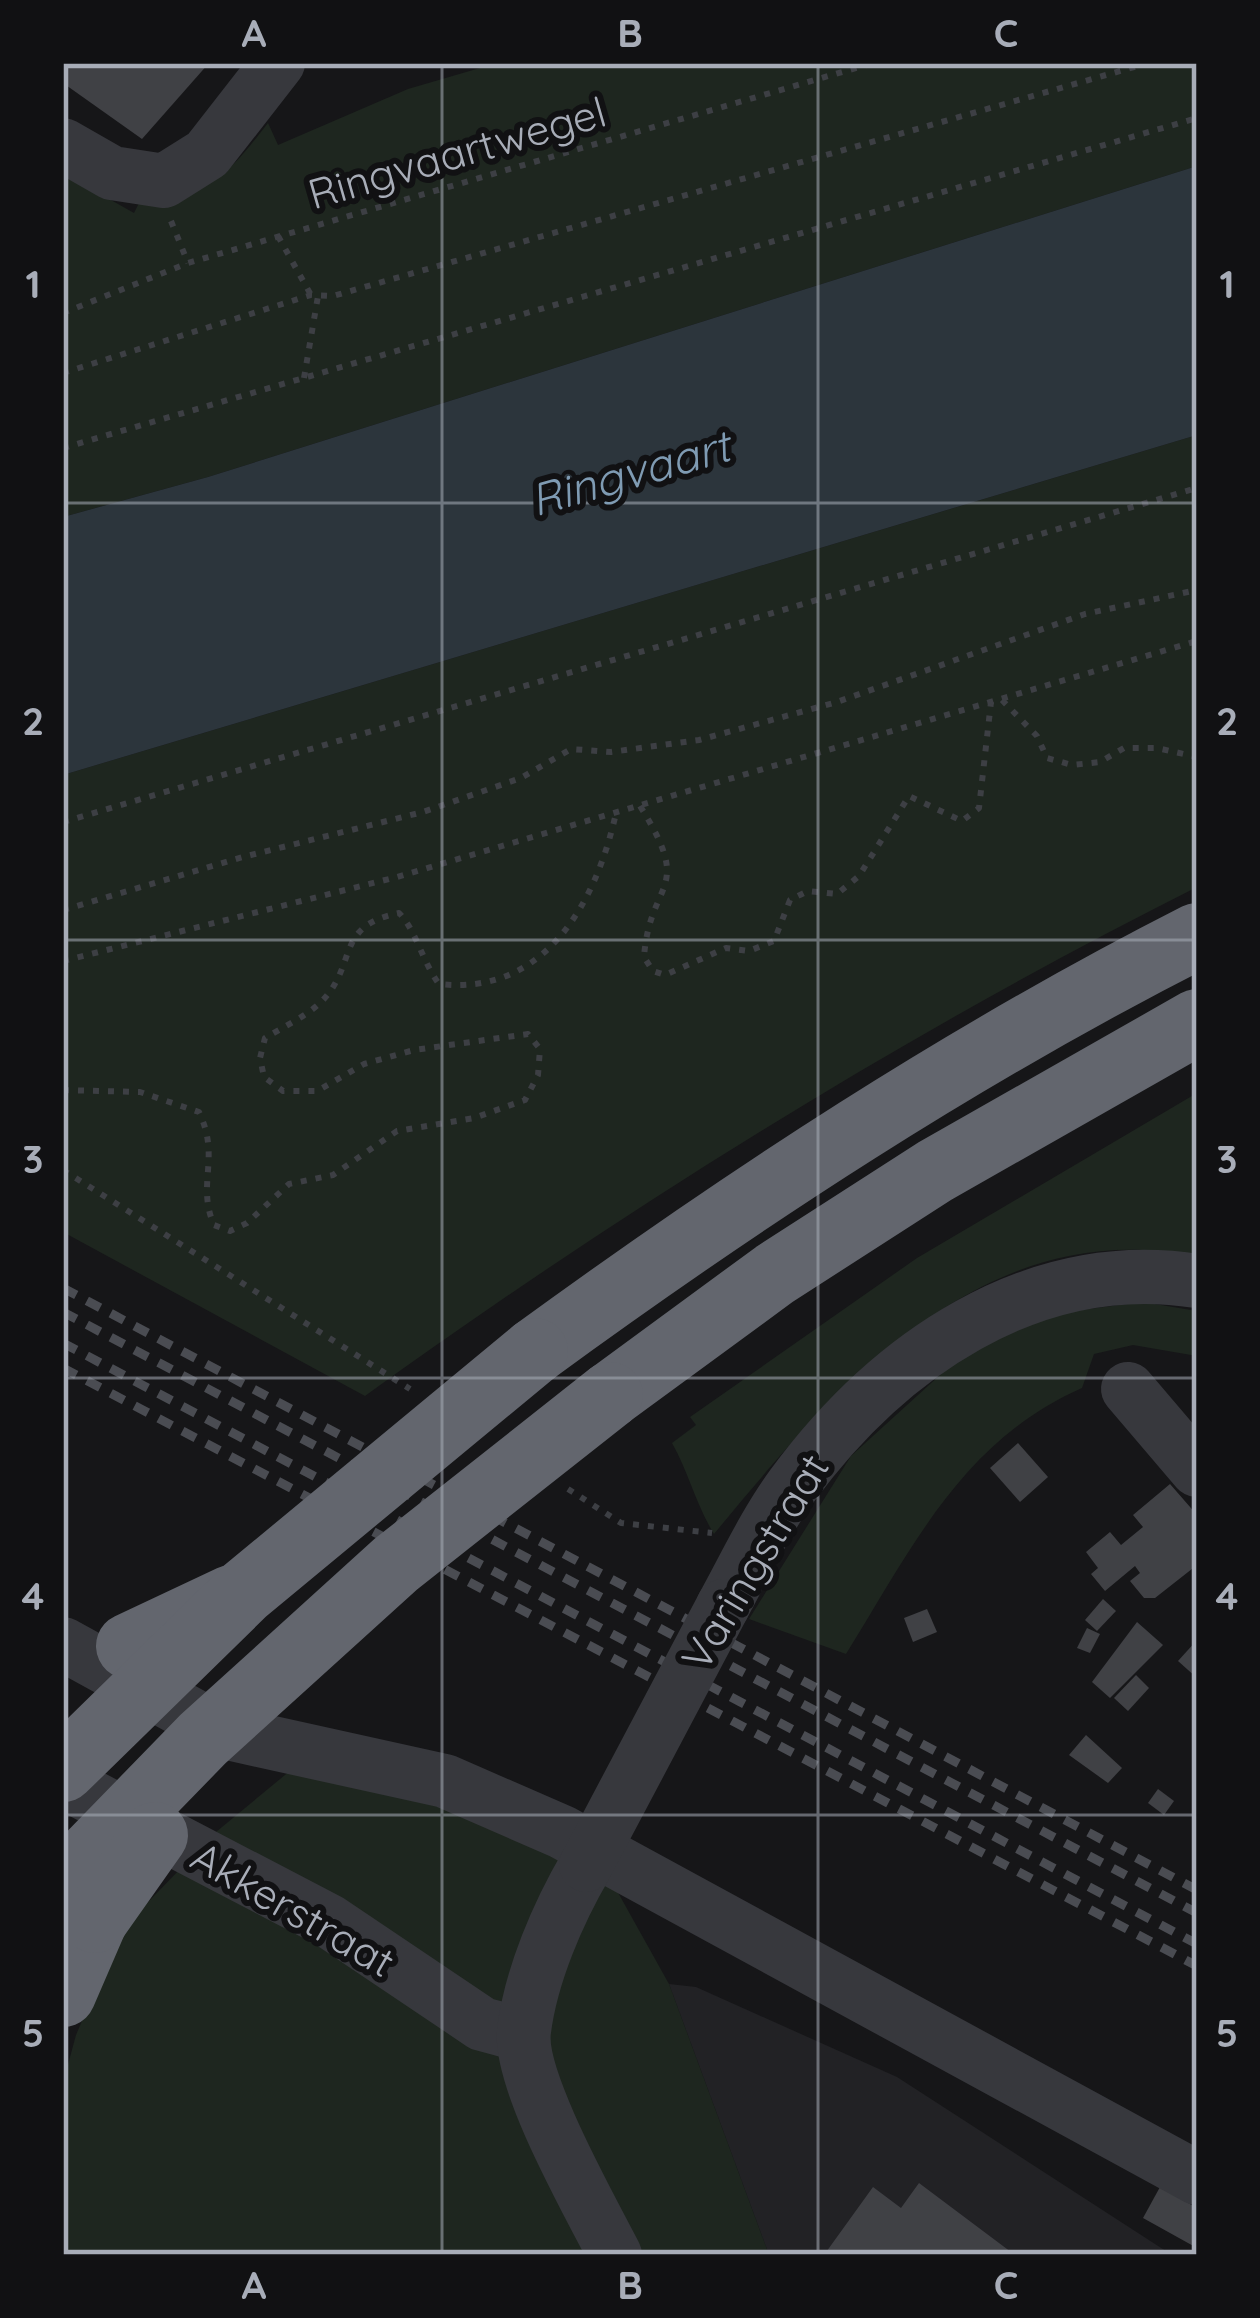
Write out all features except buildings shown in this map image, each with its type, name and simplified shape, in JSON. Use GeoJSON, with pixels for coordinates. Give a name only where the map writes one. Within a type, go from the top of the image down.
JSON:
{"type":"FeatureCollection","features":[{"type":"Feature","properties":{"kind":"highway"},"geometry":{"type":"LineString","coordinates":[[63,1769],[245,1591],[535,1352],[703,1228],[872,1118],[1197,937]]}},
{"type":"Feature","properties":{"kind":"highway"},"geometry":{"type":"LineString","coordinates":[[63,1994],[79,1902],[203,1738],[396,1564],[610,1395],[775,1274],[935,1171],[1197,1022]]}},
{"type":"Feature","properties":{"kind":"highway"},"geometry":{"type":"LineString","coordinates":[[63,1703],[130,1646],[245,1591]]}},
{"type":"Feature","properties":{"kind":"street"},"geometry":{"type":"LineString","coordinates":[[63,145],[112,173],[164,181],[207,154],[278,63]]}},
{"type":"Feature","properties":{"kind":"street","name":"Varingstraat"},"geometry":{"type":"LineString","coordinates":[[523,2035],[560,1910],[723,1606],[789,1490],[823,1447],[879,1390],[952,1332],[1009,1301],[1058,1285],[1151,1274],[1197,1281]]}},
{"type":"Feature","properties":{"kind":"street"},"geometry":{"type":"LineString","coordinates":[[1128,1389],[1197,1470]]}},
{"type":"Feature","properties":{"kind":"street"},"geometry":{"type":"LineString","coordinates":[[63,1644],[223,1732],[445,1781],[562,1832],[1197,2178]]}},
{"type":"Feature","properties":{"kind":"street","name":"Akkerstraat"},"geometry":{"type":"LineString","coordinates":[[63,1781],[329,1921],[482,2024],[523,2035]]}},
{"type":"Feature","properties":{"kind":"street"},"geometry":{"type":"LineString","coordinates":[[523,2035],[549,2126],[615,2255]]}},
{"type":"Feature","properties":{"kind":"path","name":"Ringvaartwegel"},"geometry":{"type":"LineString","coordinates":[[63,313],[167,269],[873,63]]}},
{"type":"Feature","properties":{"kind":"path"},"geometry":{"type":"LineString","coordinates":[[63,374],[315,296],[333,296],[582,228],[933,121],[1148,63]]}},
{"type":"Feature","properties":{"kind":"path"},"geometry":{"type":"LineString","coordinates":[[63,448],[1197,118]]}},
{"type":"Feature","properties":{"kind":"path"},"geometry":{"type":"LineString","coordinates":[[278,236],[315,296],[304,378]]}},
{"type":"Feature","properties":{"kind":"path"},"geometry":{"type":"LineString","coordinates":[[63,822],[1197,488]]}},
{"type":"Feature","properties":{"kind":"path"},"geometry":{"type":"LineString","coordinates":[[63,910],[243,856],[422,812],[520,778],[571,749],[611,752],[699,740],[837,702],[1085,614],[1197,590]]}},
{"type":"Feature","properties":{"kind":"path"},"geometry":{"type":"LineString","coordinates":[[63,961],[397,877],[1197,641]]}},
{"type":"Feature","properties":{"kind":"path"},"geometry":{"type":"LineString","coordinates":[[1001,699],[1036,736],[1047,758],[1072,765],[1100,762],[1124,748],[1197,757]]}},
{"type":"Feature","properties":{"kind":"path"},"geometry":{"type":"LineString","coordinates":[[640,806],[667,848],[668,886],[644,957],[653,971],[665,975],[725,948],[749,951],[774,940],[790,900],[808,891],[837,894],[859,876],[909,796],[962,821],[979,808],[991,702]]}},
{"type":"Feature","properties":{"kind":"path"},"geometry":{"type":"LineString","coordinates":[[63,1090],[140,1092],[200,1112],[213,1160],[206,1207],[214,1225],[230,1231],[247,1223],[289,1184],[333,1175],[397,1131],[474,1118],[525,1100],[538,1075],[540,1049],[528,1034],[415,1050],[364,1064],[317,1091],[283,1091],[264,1077],[260,1058],[265,1038],[324,1000],[355,931],[383,916],[399,913],[410,924],[418,956],[439,984],[470,987],[501,981],[536,964],[576,921],[605,859],[616,812]]}},
{"type":"Feature","properties":{"kind":"path"},"geometry":{"type":"LineString","coordinates":[[63,1169],[422,1397]]}},
{"type":"Feature","properties":{"kind":"path"},"geometry":{"type":"LineString","coordinates":[[562,1485],[622,1523],[713,1534]]}},
{"type":"Feature","properties":{"kind":"shaded area"},"geometry":{"type":"Polygon","coordinates":[[[497,63],[1197,63],[1197,166],[208,477],[63,517],[63,173],[134,213],[142,197],[186,190],[216,178],[268,123],[278,145],[408,89],[497,63]]]}},
{"type":"Feature","properties":{"kind":"shaded area"},"geometry":{"type":"Polygon","coordinates":[[[1197,435],[1197,887],[982,1001],[771,1125],[565,1257],[365,1396],[63,1232],[63,775],[1197,435]]]}},
{"type":"Feature","properties":{"kind":"shaded area"},"geometry":{"type":"Polygon","coordinates":[[[1197,1093],[1197,1257],[1120,1250],[1049,1261],[982,1287],[921,1324],[863,1371],[810,1423],[714,1534],[672,1443],[696,1425],[690,1417],[917,1258],[1197,1093]]]}},
{"type":"Feature","properties":{"kind":"shaded area"},"geometry":{"type":"Polygon","coordinates":[[[1143,1302],[1197,1311],[1197,1356],[1133,1345],[1094,1354],[1082,1388],[1040,1410],[1004,1437],[944,1501],[846,1654],[749,1619],[851,1456],[951,1365],[1008,1330],[1050,1314],[1143,1302]]]}},
{"type":"Feature","properties":{"kind":"shaded area"},"geometry":{"type":"Polygon","coordinates":[[[291,1770],[432,1796],[611,1880],[669,1984],[769,2255],[63,2255],[63,2083],[76,2035],[120,1931],[216,1832],[291,1770]]]}},
{"type":"Feature","properties":{"kind":"shaded area"},"geometry":{"type":"Polygon","coordinates":[[[669,1984],[696,1987],[897,2077],[1172,2255],[769,2255],[669,1984]]]}},
{"type":"Feature","properties":{"kind":"water","name":"Ringvaart"},"geometry":{"type":"Polygon","coordinates":[[[1197,166],[1197,435],[63,775],[63,517],[208,477],[1197,166]]]}},
{"type":"Feature","properties":{"kind":"railway"},"geometry":{"type":"LineString","coordinates":[[63,1288],[1197,1890]]}},
{"type":"Feature","properties":{"kind":"railway"},"geometry":{"type":"LineString","coordinates":[[63,1312],[1197,1913]]}},
{"type":"Feature","properties":{"kind":"railway"},"geometry":{"type":"LineString","coordinates":[[63,1343],[1197,1944]]}},
{"type":"Feature","properties":{"kind":"railway"},"geometry":{"type":"LineString","coordinates":[[63,1368],[1197,1966]]}}]}
